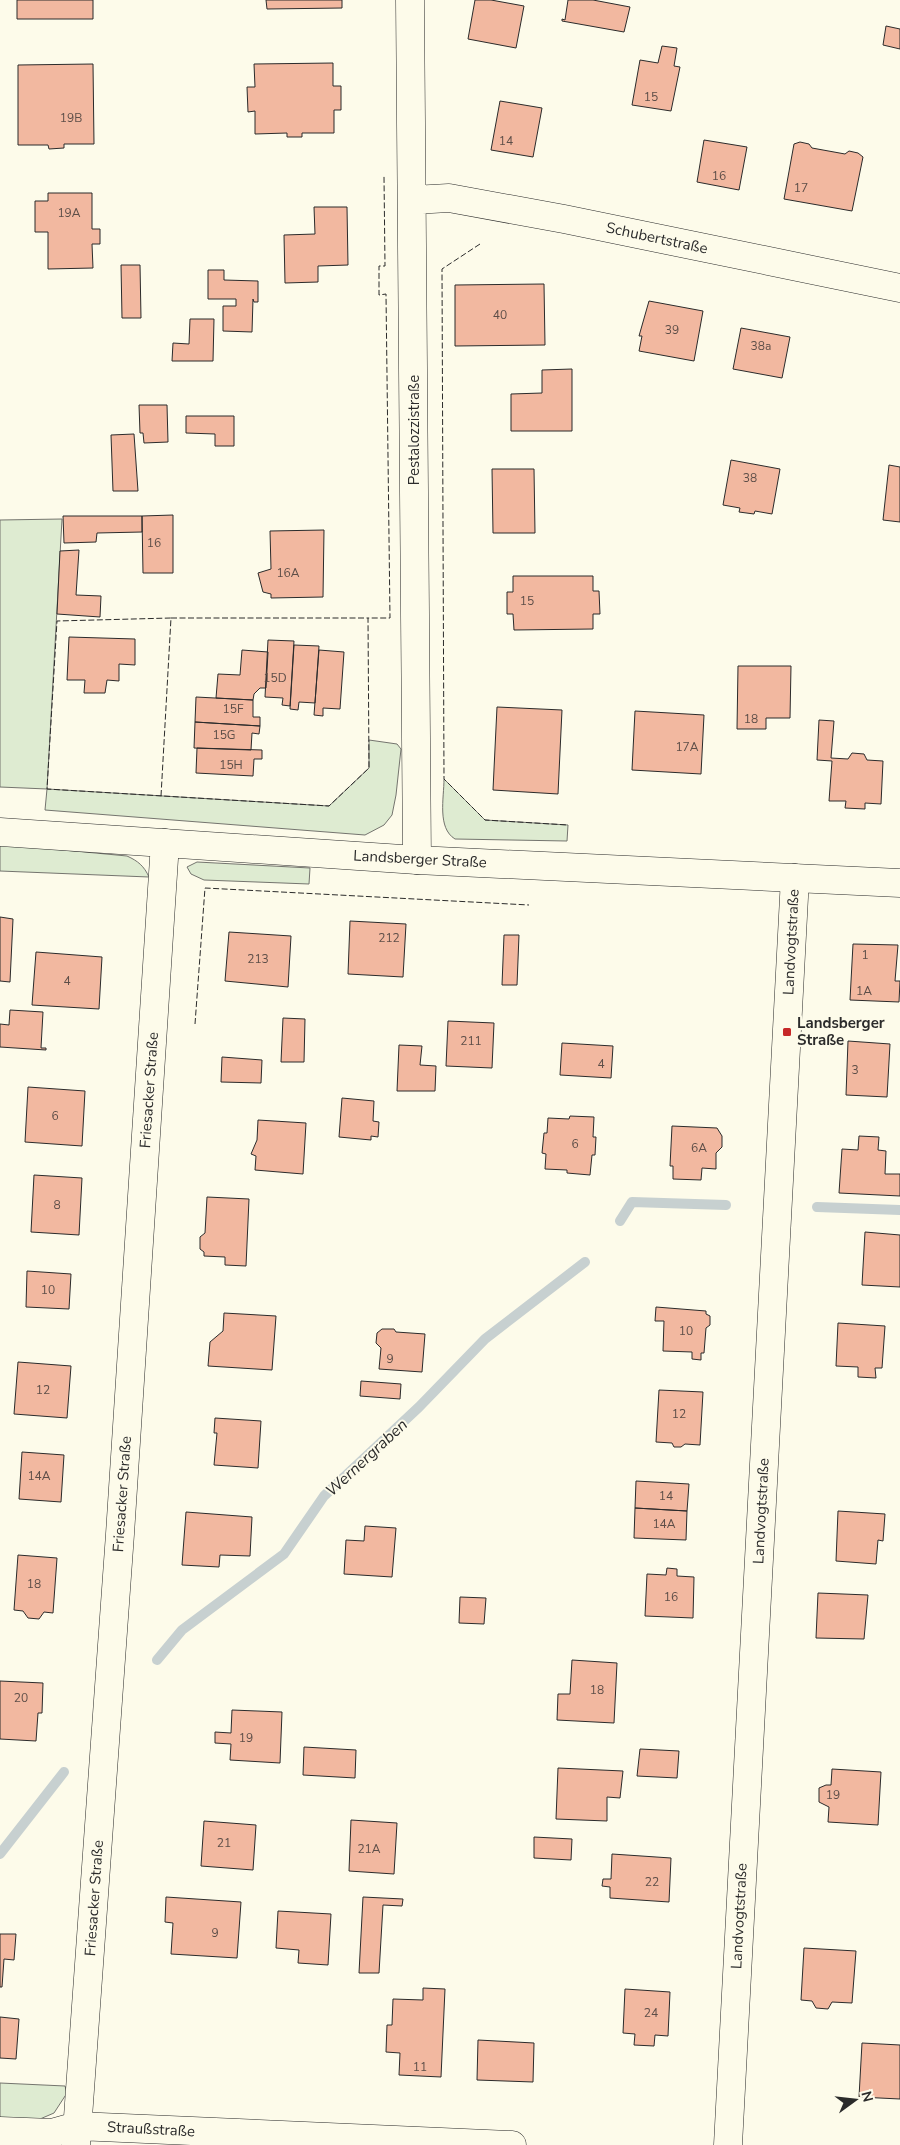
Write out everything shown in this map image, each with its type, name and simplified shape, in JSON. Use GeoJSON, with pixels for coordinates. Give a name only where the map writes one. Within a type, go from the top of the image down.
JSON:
{"type":"FeatureCollection","features":[{"type":"Feature","properties":{"kind":"street","name":"Pestalozzistraße"},"geometry":{"type":"LineString","coordinates":[[410,0],[417,860]]}},
{"type":"Feature","properties":{"kind":"street","name":"Schubertstraße"},"geometry":{"type":"LineString","coordinates":[[413,200],[449,198],[564,219],[900,288]]}},
{"type":"Feature","properties":{"kind":"street","name":"Landsberger Straße"},"geometry":{"type":"LineString","coordinates":[[0,832],[417,860],[900,883]]}},
{"type":"Feature","properties":{"kind":"street","name":"Friesacker Straße"},"geometry":{"type":"LineString","coordinates":[[77,2136],[165,844]]}},
{"type":"Feature","properties":{"kind":"street","name":"Landvogtstraße"},"geometry":{"type":"LineString","coordinates":[[728,2145],[794,878]]}},
{"type":"Feature","properties":{"kind":"street","name":"Straußstraße"},"geometry":{"type":"LineString","coordinates":[[0,2132],[52,2133],[77,2136],[512,2145]]}},
{"type":"Feature","properties":{"kind":"green space"},"geometry":{"type":"Polygon","coordinates":[[[62,519],[47,789],[0,787],[0,520],[62,519]]]}},
{"type":"Feature","properties":{"kind":"green space"},"geometry":{"type":"Polygon","coordinates":[[[369,740],[397,744],[401,749],[392,815],[384,825],[365,835],[45,810],[47,789],[329,806],[369,768],[369,740]]]}},
{"type":"Feature","properties":{"kind":"green space"},"geometry":{"type":"Polygon","coordinates":[[[444,779],[485,820],[568,825],[567,841],[455,839],[449,834],[444,820],[444,779]]]}},
{"type":"Feature","properties":{"kind":"green space"},"geometry":{"type":"Polygon","coordinates":[[[0,844],[127,856],[140,864],[149,877],[0,871],[0,844]]]}},
{"type":"Feature","properties":{"kind":"green space"},"geometry":{"type":"Polygon","coordinates":[[[197,862],[310,868],[309,884],[204,880],[191,874],[187,867],[197,862]]]}},
{"type":"Feature","properties":{"kind":"green space"},"geometry":{"type":"Polygon","coordinates":[[[0,2083],[65,2086],[67,2093],[54,2113],[33,2122],[0,2122],[0,2083]]]}},
{"type":"Feature","properties":{"kind":"building"},"geometry":{"type":"Polygon","coordinates":[[[17,0],[93,0],[93,19],[17,19],[17,0]]]}},
{"type":"Feature","properties":{"kind":"building"},"geometry":{"type":"Polygon","coordinates":[[[266,0],[342,0],[342,8],[267,9],[266,0]]]}},
{"type":"Feature","properties":{"kind":"building"},"geometry":{"type":"Polygon","coordinates":[[[475,0],[491,0],[524,6],[516,48],[468,39],[475,0]]]}},
{"type":"Feature","properties":{"kind":"building"},"geometry":{"type":"Polygon","coordinates":[[[568,0],[593,0],[630,7],[624,32],[562,21],[562,19],[565,20],[568,0]]]}},
{"type":"Feature","properties":{"kind":"building"},"geometry":{"type":"Polygon","coordinates":[[[886,26],[900,29],[900,49],[883,45],[886,26]]]}},
{"type":"Feature","properties":{"kind":"building"},"geometry":{"type":"Polygon","coordinates":[[[662,46],[677,48],[674,66],[680,67],[671,111],[632,105],[640,60],[658,63],[662,46]]]}},
{"type":"Feature","properties":{"kind":"building"},"geometry":{"type":"Polygon","coordinates":[[[333,63],[333,86],[341,86],[341,110],[334,110],[334,133],[302,133],[302,137],[287,137],[287,133],[255,134],[255,111],[248,112],[247,87],[255,87],[254,64],[333,63]]]}},
{"type":"Feature","properties":{"kind":"building"},"geometry":{"type":"Polygon","coordinates":[[[93,64],[94,144],[64,144],[64,148],[49,149],[48,145],[18,145],[18,65],[93,64]]]}},
{"type":"Feature","properties":{"kind":"building"},"geometry":{"type":"Polygon","coordinates":[[[500,101],[542,108],[533,157],[491,150],[500,101]]]}},
{"type":"Feature","properties":{"kind":"building"},"geometry":{"type":"Polygon","coordinates":[[[704,140],[747,147],[739,190],[697,182],[704,140]]]}},
{"type":"Feature","properties":{"kind":"building"},"geometry":{"type":"Polygon","coordinates":[[[800,142],[809,144],[812,148],[845,154],[849,151],[858,153],[863,157],[852,211],[784,199],[794,144],[800,142]]]}},
{"type":"Feature","properties":{"kind":"building"},"geometry":{"type":"Polygon","coordinates":[[[48,193],[92,193],[92,229],[100,229],[100,244],[92,244],[93,268],[48,269],[48,232],[35,232],[35,201],[48,201],[48,193]]]}},
{"type":"Feature","properties":{"kind":"building"},"geometry":{"type":"Polygon","coordinates":[[[314,207],[347,207],[348,265],[318,266],[318,282],[285,283],[284,235],[315,234],[314,207]]]}},
{"type":"Feature","properties":{"kind":"building"},"geometry":{"type":"Polygon","coordinates":[[[121,265],[140,265],[141,318],[122,318],[121,265]]]}},
{"type":"Feature","properties":{"kind":"building"},"geometry":{"type":"Polygon","coordinates":[[[208,270],[224,270],[224,280],[258,281],[258,302],[254,302],[253,299],[252,332],[223,331],[223,306],[236,306],[236,299],[208,299],[208,270]]]}},
{"type":"Feature","properties":{"kind":"building"},"geometry":{"type":"Polygon","coordinates":[[[544,284],[545,345],[455,346],[455,285],[544,284]]]}},
{"type":"Feature","properties":{"kind":"building"},"geometry":{"type":"Polygon","coordinates":[[[649,301],[703,311],[694,361],[639,351],[642,336],[639,336],[649,301]]]}},
{"type":"Feature","properties":{"kind":"building"},"geometry":{"type":"Polygon","coordinates":[[[190,319],[214,319],[213,361],[172,361],[173,343],[189,344],[190,319]]]}},
{"type":"Feature","properties":{"kind":"building"},"geometry":{"type":"Polygon","coordinates":[[[741,328],[790,337],[782,378],[733,369],[741,328]]]}},
{"type":"Feature","properties":{"kind":"building"},"geometry":{"type":"Polygon","coordinates":[[[572,369],[572,431],[511,431],[511,394],[542,393],[542,370],[572,369]]]}},
{"type":"Feature","properties":{"kind":"building"},"geometry":{"type":"Polygon","coordinates":[[[139,405],[167,405],[168,442],[144,443],[143,433],[140,433],[139,405]]]}},
{"type":"Feature","properties":{"kind":"building"},"geometry":{"type":"Polygon","coordinates":[[[186,416],[234,416],[234,446],[215,446],[215,434],[186,433],[186,416]]]}},
{"type":"Feature","properties":{"kind":"building"},"geometry":{"type":"Polygon","coordinates":[[[134,434],[138,491],[113,491],[111,435],[134,434]]]}},
{"type":"Feature","properties":{"kind":"building"},"geometry":{"type":"Polygon","coordinates":[[[731,460],[780,469],[772,514],[755,511],[754,514],[739,512],[740,508],[723,505],[731,460]]]}},
{"type":"Feature","properties":{"kind":"building"},"geometry":{"type":"Polygon","coordinates":[[[889,465],[900,467],[900,522],[883,520],[889,465]]]}},
{"type":"Feature","properties":{"kind":"building"},"geometry":{"type":"Polygon","coordinates":[[[492,469],[534,469],[535,533],[493,533],[492,469]]]}},
{"type":"Feature","properties":{"kind":"building"},"geometry":{"type":"Polygon","coordinates":[[[173,515],[173,573],[143,573],[142,516],[173,515]]]}},
{"type":"Feature","properties":{"kind":"building"},"geometry":{"type":"Polygon","coordinates":[[[63,516],[142,516],[142,532],[97,533],[96,542],[64,543],[63,516]]]}},
{"type":"Feature","properties":{"kind":"building"},"geometry":{"type":"Polygon","coordinates":[[[324,530],[323,597],[271,598],[271,594],[263,592],[258,573],[271,569],[270,531],[324,530]]]}},
{"type":"Feature","properties":{"kind":"building"},"geometry":{"type":"Polygon","coordinates":[[[79,550],[76,595],[101,596],[100,617],[57,614],[60,551],[79,550]]]}},
{"type":"Feature","properties":{"kind":"building"},"geometry":{"type":"Polygon","coordinates":[[[513,576],[593,576],[593,591],[599,591],[600,614],[593,614],[593,629],[514,630],[513,614],[507,614],[507,592],[513,592],[513,576]]]}},
{"type":"Feature","properties":{"kind":"building"},"geometry":{"type":"Polygon","coordinates":[[[69,637],[135,639],[135,665],[119,664],[119,681],[107,680],[105,693],[84,693],[85,680],[67,680],[69,637]]]}},
{"type":"Feature","properties":{"kind":"building"},"geometry":{"type":"Polygon","coordinates":[[[268,640],[294,641],[290,706],[282,705],[283,698],[265,697],[268,640]]]}},
{"type":"Feature","properties":{"kind":"building"},"geometry":{"type":"Polygon","coordinates":[[[294,645],[319,646],[315,703],[299,702],[298,710],[290,709],[294,645]]]}},
{"type":"Feature","properties":{"kind":"building"},"geometry":{"type":"Polygon","coordinates":[[[242,650],[268,652],[266,688],[260,688],[254,694],[253,700],[216,698],[218,674],[240,675],[242,650]]]}},
{"type":"Feature","properties":{"kind":"building"},"geometry":{"type":"Polygon","coordinates":[[[319,650],[344,652],[340,709],[323,708],[323,716],[314,715],[319,650]]]}},
{"type":"Feature","properties":{"kind":"building"},"geometry":{"type":"Polygon","coordinates":[[[738,666],[791,666],[790,718],[766,718],[766,729],[737,729],[738,666]]]}},
{"type":"Feature","properties":{"kind":"building"},"geometry":{"type":"Polygon","coordinates":[[[196,697],[253,700],[253,717],[260,717],[260,726],[195,722],[196,697]]]}},
{"type":"Feature","properties":{"kind":"building"},"geometry":{"type":"Polygon","coordinates":[[[497,707],[562,710],[558,794],[493,790],[497,707]]]}},
{"type":"Feature","properties":{"kind":"building"},"geometry":{"type":"Polygon","coordinates":[[[635,711],[704,715],[701,774],[632,770],[635,711]]]}},
{"type":"Feature","properties":{"kind":"building"},"geometry":{"type":"Polygon","coordinates":[[[819,720],[834,721],[831,758],[848,759],[852,753],[864,754],[867,760],[883,761],[881,804],[865,803],[865,809],[845,808],[846,801],[829,801],[832,761],[817,760],[819,720]]]}},
{"type":"Feature","properties":{"kind":"building"},"geometry":{"type":"Polygon","coordinates":[[[195,722],[260,726],[259,734],[252,733],[251,750],[194,748],[195,722]]]}},
{"type":"Feature","properties":{"kind":"building"},"geometry":{"type":"Polygon","coordinates":[[[197,748],[262,750],[262,759],[254,759],[253,776],[196,773],[197,748]]]}},
{"type":"Feature","properties":{"kind":"building"},"geometry":{"type":"Polygon","coordinates":[[[0,917],[13,919],[10,982],[0,981],[0,917]]]}},
{"type":"Feature","properties":{"kind":"building"},"geometry":{"type":"Polygon","coordinates":[[[350,921],[406,924],[403,977],[348,974],[350,921]]]}},
{"type":"Feature","properties":{"kind":"building"},"geometry":{"type":"Polygon","coordinates":[[[229,932],[291,936],[288,987],[225,981],[229,932]]]}},
{"type":"Feature","properties":{"kind":"building"},"geometry":{"type":"Polygon","coordinates":[[[504,935],[519,935],[517,985],[502,985],[504,935]]]}},
{"type":"Feature","properties":{"kind":"building"},"geometry":{"type":"Polygon","coordinates":[[[853,944],[898,945],[895,981],[900,981],[899,1002],[850,1000],[853,944]]]}},
{"type":"Feature","properties":{"kind":"building"},"geometry":{"type":"Polygon","coordinates":[[[36,952],[102,957],[99,1009],[32,1005],[36,952]]]}},
{"type":"Feature","properties":{"kind":"building"},"geometry":{"type":"Polygon","coordinates":[[[10,1010],[43,1012],[41,1048],[46,1048],[46,1050],[0,1047],[0,1024],[9,1025],[10,1010]]]}},
{"type":"Feature","properties":{"kind":"building"},"geometry":{"type":"Polygon","coordinates":[[[283,1018],[305,1019],[304,1062],[281,1062],[283,1018]]]}},
{"type":"Feature","properties":{"kind":"building"},"geometry":{"type":"Polygon","coordinates":[[[448,1021],[494,1023],[492,1068],[446,1066],[448,1021]]]}},
{"type":"Feature","properties":{"kind":"building"},"geometry":{"type":"Polygon","coordinates":[[[848,1041],[890,1044],[887,1097],[846,1095],[848,1041]]]}},
{"type":"Feature","properties":{"kind":"building"},"geometry":{"type":"Polygon","coordinates":[[[562,1043],[613,1046],[611,1078],[560,1075],[562,1043]]]}},
{"type":"Feature","properties":{"kind":"building"},"geometry":{"type":"Polygon","coordinates":[[[399,1045],[422,1046],[420,1065],[436,1066],[435,1091],[397,1091],[399,1045]]]}},
{"type":"Feature","properties":{"kind":"building"},"geometry":{"type":"Polygon","coordinates":[[[222,1057],[262,1060],[261,1083],[221,1082],[222,1057]]]}},
{"type":"Feature","properties":{"kind":"building"},"geometry":{"type":"Polygon","coordinates":[[[28,1087],[85,1091],[82,1146],[25,1142],[28,1087]]]}},
{"type":"Feature","properties":{"kind":"building"},"geometry":{"type":"Polygon","coordinates":[[[342,1098],[374,1101],[373,1121],[379,1122],[378,1137],[371,1136],[371,1140],[339,1137],[342,1098]]]}},
{"type":"Feature","properties":{"kind":"building"},"geometry":{"type":"Polygon","coordinates":[[[570,1116],[594,1117],[593,1137],[596,1137],[595,1155],[592,1155],[590,1175],[567,1173],[567,1170],[545,1169],[546,1154],[542,1153],[544,1133],[547,1133],[548,1118],[569,1119],[570,1116]]]}},
{"type":"Feature","properties":{"kind":"building"},"geometry":{"type":"Polygon","coordinates":[[[258,1120],[306,1123],[303,1174],[255,1170],[256,1156],[251,1154],[257,1140],[258,1120]]]}},
{"type":"Feature","properties":{"kind":"building"},"geometry":{"type":"Polygon","coordinates":[[[672,1126],[717,1128],[722,1136],[722,1147],[716,1153],[716,1169],[702,1168],[701,1180],[673,1179],[673,1166],[670,1166],[672,1126]]]}},
{"type":"Feature","properties":{"kind":"building"},"geometry":{"type":"Polygon","coordinates":[[[859,1136],[879,1137],[878,1150],[886,1151],[885,1174],[900,1174],[900,1196],[839,1193],[842,1149],[858,1150],[859,1136]]]}},
{"type":"Feature","properties":{"kind":"building"},"geometry":{"type":"Polygon","coordinates":[[[34,1175],[82,1178],[79,1235],[31,1232],[34,1175]]]}},
{"type":"Feature","properties":{"kind":"building"},"geometry":{"type":"Polygon","coordinates":[[[207,1197],[249,1199],[246,1266],[225,1265],[225,1257],[204,1256],[204,1252],[200,1249],[200,1237],[205,1233],[207,1197]]]}},
{"type":"Feature","properties":{"kind":"building"},"geometry":{"type":"Polygon","coordinates":[[[865,1232],[900,1235],[900,1287],[862,1285],[865,1232]]]}},
{"type":"Feature","properties":{"kind":"building"},"geometry":{"type":"Polygon","coordinates":[[[27,1271],[71,1274],[69,1309],[26,1307],[27,1271]]]}},
{"type":"Feature","properties":{"kind":"building"},"geometry":{"type":"Polygon","coordinates":[[[656,1307],[706,1311],[706,1314],[710,1316],[710,1325],[706,1328],[704,1353],[701,1353],[701,1360],[692,1359],[692,1352],[663,1351],[664,1321],[655,1321],[656,1307]]]}},
{"type":"Feature","properties":{"kind":"building"},"geometry":{"type":"Polygon","coordinates":[[[224,1313],[276,1316],[272,1370],[208,1366],[210,1342],[223,1331],[224,1313]]]}},
{"type":"Feature","properties":{"kind":"building"},"geometry":{"type":"Polygon","coordinates":[[[838,1323],[885,1326],[882,1368],[875,1368],[876,1378],[858,1377],[858,1367],[836,1366],[838,1323]]]}},
{"type":"Feature","properties":{"kind":"building"},"geometry":{"type":"Polygon","coordinates":[[[382,1329],[425,1334],[422,1372],[379,1369],[381,1348],[376,1343],[377,1333],[382,1329]]]}},
{"type":"Feature","properties":{"kind":"building"},"geometry":{"type":"Polygon","coordinates":[[[18,1362],[71,1366],[67,1418],[14,1414],[18,1362]]]}},
{"type":"Feature","properties":{"kind":"building"},"geometry":{"type":"Polygon","coordinates":[[[361,1381],[401,1384],[400,1399],[360,1396],[361,1381]]]}},
{"type":"Feature","properties":{"kind":"building"},"geometry":{"type":"Polygon","coordinates":[[[659,1390],[703,1392],[700,1445],[685,1444],[681,1447],[674,1447],[672,1443],[656,1442],[659,1390]]]}},
{"type":"Feature","properties":{"kind":"building"},"geometry":{"type":"Polygon","coordinates":[[[215,1418],[261,1421],[258,1468],[214,1465],[217,1433],[214,1433],[215,1418]]]}},
{"type":"Feature","properties":{"kind":"building"},"geometry":{"type":"Polygon","coordinates":[[[22,1452],[64,1455],[61,1502],[19,1499],[22,1452]]]}},
{"type":"Feature","properties":{"kind":"building"},"geometry":{"type":"Polygon","coordinates":[[[636,1481],[689,1484],[687,1511],[635,1508],[636,1481]]]}},
{"type":"Feature","properties":{"kind":"building"},"geometry":{"type":"Polygon","coordinates":[[[635,1508],[687,1511],[686,1540],[634,1538],[635,1508]]]}},
{"type":"Feature","properties":{"kind":"building"},"geometry":{"type":"Polygon","coordinates":[[[838,1511],[885,1514],[883,1541],[878,1540],[876,1564],[836,1561],[838,1511]]]}},
{"type":"Feature","properties":{"kind":"building"},"geometry":{"type":"Polygon","coordinates":[[[186,1512],[252,1517],[250,1556],[220,1555],[219,1567],[182,1565],[186,1512]]]}},
{"type":"Feature","properties":{"kind":"building"},"geometry":{"type":"Polygon","coordinates":[[[365,1526],[396,1528],[392,1577],[344,1574],[346,1540],[364,1541],[365,1526]]]}},
{"type":"Feature","properties":{"kind":"building"},"geometry":{"type":"Polygon","coordinates":[[[18,1555],[57,1558],[53,1613],[44,1612],[39,1619],[28,1618],[23,1611],[14,1610],[18,1555]]]}},
{"type":"Feature","properties":{"kind":"building"},"geometry":{"type":"Polygon","coordinates":[[[667,1568],[677,1569],[677,1576],[694,1577],[693,1618],[645,1616],[647,1574],[666,1575],[667,1568]]]}},
{"type":"Feature","properties":{"kind":"building"},"geometry":{"type":"Polygon","coordinates":[[[818,1593],[868,1595],[864,1639],[816,1638],[818,1593]]]}},
{"type":"Feature","properties":{"kind":"building"},"geometry":{"type":"Polygon","coordinates":[[[460,1597],[486,1598],[484,1624],[459,1623],[460,1597]]]}},
{"type":"Feature","properties":{"kind":"building"},"geometry":{"type":"Polygon","coordinates":[[[572,1660],[617,1663],[614,1723],[557,1720],[558,1694],[570,1694],[572,1660]]]}},
{"type":"Feature","properties":{"kind":"building"},"geometry":{"type":"Polygon","coordinates":[[[0,1681],[43,1683],[42,1713],[38,1713],[36,1741],[0,1739],[0,1681]]]}},
{"type":"Feature","properties":{"kind":"building"},"geometry":{"type":"Polygon","coordinates":[[[232,1710],[282,1712],[280,1763],[230,1760],[231,1744],[215,1743],[215,1732],[231,1733],[232,1710]]]}},
{"type":"Feature","properties":{"kind":"building"},"geometry":{"type":"Polygon","coordinates":[[[304,1747],[356,1750],[355,1778],[303,1775],[304,1747]]]}},
{"type":"Feature","properties":{"kind":"building"},"geometry":{"type":"Polygon","coordinates":[[[640,1749],[679,1751],[677,1778],[637,1776],[640,1749]]]}},
{"type":"Feature","properties":{"kind":"building"},"geometry":{"type":"Polygon","coordinates":[[[558,1768],[623,1771],[620,1798],[607,1797],[607,1821],[556,1819],[558,1768]]]}},
{"type":"Feature","properties":{"kind":"building"},"geometry":{"type":"Polygon","coordinates":[[[832,1769],[881,1772],[878,1825],[828,1822],[829,1807],[819,1802],[819,1788],[831,1785],[832,1769]]]}},
{"type":"Feature","properties":{"kind":"building"},"geometry":{"type":"Polygon","coordinates":[[[351,1820],[397,1823],[394,1874],[349,1871],[351,1820]]]}},
{"type":"Feature","properties":{"kind":"building"},"geometry":{"type":"Polygon","coordinates":[[[204,1821],[256,1825],[253,1870],[201,1866],[204,1821]]]}},
{"type":"Feature","properties":{"kind":"building"},"geometry":{"type":"Polygon","coordinates":[[[534,1837],[572,1839],[571,1860],[534,1858],[534,1837]]]}},
{"type":"Feature","properties":{"kind":"building"},"geometry":{"type":"Polygon","coordinates":[[[612,1854],[671,1858],[669,1902],[610,1898],[610,1887],[602,1886],[603,1879],[611,1879],[612,1854]]]}},
{"type":"Feature","properties":{"kind":"building"},"geometry":{"type":"Polygon","coordinates":[[[166,1897],[241,1902],[237,1958],[171,1954],[173,1923],[165,1922],[166,1897]]]}},
{"type":"Feature","properties":{"kind":"building"},"geometry":{"type":"Polygon","coordinates":[[[363,1897],[403,1899],[402,1906],[383,1905],[379,1973],[359,1973],[363,1897]]]}},
{"type":"Feature","properties":{"kind":"building"},"geometry":{"type":"Polygon","coordinates":[[[278,1911],[331,1914],[328,1965],[298,1963],[299,1950],[276,1948],[278,1911]]]}},
{"type":"Feature","properties":{"kind":"building"},"geometry":{"type":"Polygon","coordinates":[[[0,1934],[16,1934],[14,1960],[4,1959],[2,1987],[0,1987],[0,1934]]]}},
{"type":"Feature","properties":{"kind":"building"},"geometry":{"type":"Polygon","coordinates":[[[804,1948],[856,1951],[852,2003],[832,2002],[828,2009],[816,2008],[812,2001],[801,2000],[804,1948]]]}},
{"type":"Feature","properties":{"kind":"building"},"geometry":{"type":"Polygon","coordinates":[[[423,1988],[445,1989],[441,2077],[399,2075],[400,2053],[386,2052],[387,2025],[392,2025],[393,1999],[423,2000],[423,1988]]]}},
{"type":"Feature","properties":{"kind":"building"},"geometry":{"type":"Polygon","coordinates":[[[625,1989],[670,1992],[668,2036],[655,2035],[654,2046],[634,2045],[635,2034],[623,2033],[625,1989]]]}},
{"type":"Feature","properties":{"kind":"building"},"geometry":{"type":"Polygon","coordinates":[[[0,2017],[19,2019],[16,2059],[0,2058],[0,2017]]]}},
{"type":"Feature","properties":{"kind":"building"},"geometry":{"type":"Polygon","coordinates":[[[478,2040],[534,2043],[533,2082],[477,2080],[478,2040]]]}},
{"type":"Feature","properties":{"kind":"building"},"geometry":{"type":"Polygon","coordinates":[[[862,2043],[900,2045],[900,2099],[859,2097],[862,2043]]]}},
{"type":"Feature","properties":{"kind":"waterway","name":"Wernergraben"},"geometry":{"type":"LineString","coordinates":[[620,1221],[632,1202],[726,1205]]}},
{"type":"Feature","properties":{"kind":"waterway","name":"Wernergraben"},"geometry":{"type":"LineString","coordinates":[[817,1207],[900,1210]]}},
{"type":"Feature","properties":{"kind":"waterway","name":"Wernergraben"},"geometry":{"type":"LineString","coordinates":[[157,1660],[182,1630],[284,1554],[324,1496],[419,1407],[485,1339],[585,1262]]}},
{"type":"Feature","properties":{"kind":"waterway","name":"Wernergraben"},"geometry":{"type":"LineString","coordinates":[[0,1854],[64,1772]]}},
{"type":"Feature","properties":{"kind":"fence"},"geometry":{"type":"LineString","coordinates":[[161,796],[171,618],[57,621],[47,789],[329,806],[369,768],[368,618],[390,618],[386,294],[379,295],[379,266],[385,266],[384,176]]}},
{"type":"Feature","properties":{"kind":"fence"},"geometry":{"type":"LineString","coordinates":[[480,244],[442,269],[444,779],[485,820],[568,825]]}},
{"type":"Feature","properties":{"kind":"fence"},"geometry":{"type":"LineString","coordinates":[[171,618],[368,618]]}},
{"type":"Feature","properties":{"kind":"fence"},"geometry":{"type":"LineString","coordinates":[[195,1024],[205,888],[529,905]]}},
{"type":"Feature","properties":{"kind":"place","name":"Landsberger Straße"},"geometry":{"type":"Point","coordinates":[787,1032]}}]}
